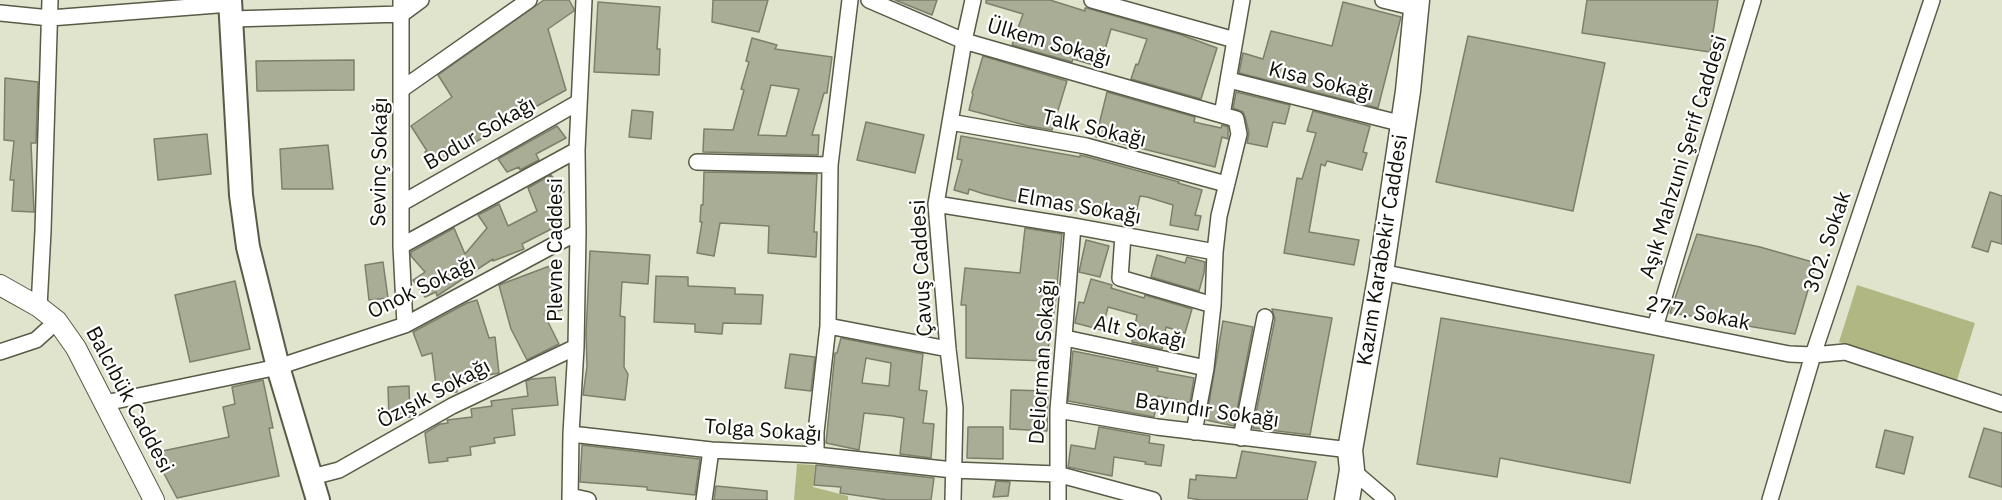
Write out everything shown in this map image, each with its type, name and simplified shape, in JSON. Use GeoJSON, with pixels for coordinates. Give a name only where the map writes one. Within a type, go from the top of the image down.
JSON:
{"type":"FeatureCollection","features":[{"type":"Feature","properties":{"kind":"main road","name":"Kazım Karabekir Caddesi"},"geometry":{"type":"LineString","coordinates":[[1347,500],[1351,460],[1408,91],[1417,4]]}},
{"type":"Feature","properties":{"kind":"main road"},"geometry":{"type":"LineString","coordinates":[[231,8],[241,195],[246,235],[278,367],[318,500]]}},
{"type":"Feature","properties":{"kind":"street"},"geometry":{"type":"LineString","coordinates":[[39,307],[50,0]]}},
{"type":"Feature","properties":{"kind":"street"},"geometry":{"type":"LineString","coordinates":[[0,14],[50,18],[231,8],[401,7],[421,0]]}},
{"type":"Feature","properties":{"kind":"street"},"geometry":{"type":"LineString","coordinates":[[402,89],[529,0]]}},
{"type":"Feature","properties":{"kind":"street","name":"Plevne Caddesi"},"geometry":{"type":"LineString","coordinates":[[570,498],[576,347],[577,150],[584,0]]}},
{"type":"Feature","properties":{"kind":"street"},"geometry":{"type":"LineString","coordinates":[[816,455],[816,432],[828,326],[830,165],[850,0]]}},
{"type":"Feature","properties":{"kind":"street","name":"Ülkem Sokağı"},"geometry":{"type":"LineString","coordinates":[[869,0],[964,41],[1222,115]]}},
{"type":"Feature","properties":{"kind":"street","name":"Çavuş Caddesi"},"geometry":{"type":"LineString","coordinates":[[953,500],[955,408],[936,204],[973,0]]}},
{"type":"Feature","properties":{"kind":"street"},"geometry":{"type":"LineString","coordinates":[[1092,0],[1235,40]]}},
{"type":"Feature","properties":{"kind":"street"},"geometry":{"type":"LineString","coordinates":[[1194,432],[1206,368],[1219,216],[1239,134],[1236,119],[1222,115],[1242,0]]}},
{"type":"Feature","properties":{"kind":"street"},"geometry":{"type":"LineString","coordinates":[[1383,0],[1417,4]]}},
{"type":"Feature","properties":{"kind":"street","name":"Aşık Mahzuni Şerif Caddesi"},"geometry":{"type":"LineString","coordinates":[[1655,327],[1753,0]]}},
{"type":"Feature","properties":{"kind":"street","name":"302. Sokak"},"geometry":{"type":"LineString","coordinates":[[1770,500],[1813,355],[1932,0]]}},
{"type":"Feature","properties":{"kind":"street","name":"Sevinç Sokağı"},"geometry":{"type":"LineString","coordinates":[[401,7],[402,203],[400,246],[405,325]]}},
{"type":"Feature","properties":{"kind":"street","name":"Kısa Sokağı"},"geometry":{"type":"LineString","coordinates":[[1229,80],[1403,124]]}},
{"type":"Feature","properties":{"kind":"street","name":"Bodur Sokağı"},"geometry":{"type":"LineString","coordinates":[[402,203],[579,102]]}},
{"type":"Feature","properties":{"kind":"street","name":"Talk Sokağı"},"geometry":{"type":"LineString","coordinates":[[950,122],[1086,146],[1226,184]]}},
{"type":"Feature","properties":{"kind":"street"},"geometry":{"type":"LineString","coordinates":[[400,246],[577,150]]}},
{"type":"Feature","properties":{"kind":"street"},"geometry":{"type":"LineString","coordinates":[[697,162],[830,165]]}},
{"type":"Feature","properties":{"kind":"street","name":"Elmas Sokağı"},"geometry":{"type":"LineString","coordinates":[[936,204],[1215,252]]}},
{"type":"Feature","properties":{"kind":"street","name":"Deliorman Sokağı"},"geometry":{"type":"LineString","coordinates":[[1058,500],[1058,410],[1073,226]]}},
{"type":"Feature","properties":{"kind":"street","name":"Onok Sokağı"},"geometry":{"type":"LineString","coordinates":[[105,403],[278,367],[405,325],[578,232]]}},
{"type":"Feature","properties":{"kind":"street"},"geometry":{"type":"LineString","coordinates":[[1123,235],[1120,278],[1213,305]]}},
{"type":"Feature","properties":{"kind":"street","name":"277. Sokak"},"geometry":{"type":"LineString","coordinates":[[1381,272],[1789,354],[1813,355],[1845,352],[2002,404]]}},
{"type":"Feature","properties":{"kind":"street","name":"Balcıbük Caddesi"},"geometry":{"type":"LineString","coordinates":[[0,285],[39,307],[57,321],[76,348],[154,500]]}},
{"type":"Feature","properties":{"kind":"street"},"geometry":{"type":"LineString","coordinates":[[1241,438],[1265,317]]}},
{"type":"Feature","properties":{"kind":"street"},"geometry":{"type":"LineString","coordinates":[[0,352],[36,340],[57,321]]}},
{"type":"Feature","properties":{"kind":"street"},"geometry":{"type":"LineString","coordinates":[[828,326],[948,349]]}},
{"type":"Feature","properties":{"kind":"street","name":"Alt Sokağı"},"geometry":{"type":"LineString","coordinates":[[1065,339],[1206,368]]}},
{"type":"Feature","properties":{"kind":"street","name":"Özışık Sokağı"},"geometry":{"type":"LineString","coordinates":[[312,477],[339,470],[452,406],[576,347]]}},
{"type":"Feature","properties":{"kind":"street","name":"Bayındır Sokağı"},"geometry":{"type":"LineString","coordinates":[[1058,410],[1157,427],[1241,438],[1351,460]]}},
{"type":"Feature","properties":{"kind":"street","name":"Tolga Sokağı"},"geometry":{"type":"LineString","coordinates":[[571,434],[711,450],[816,455],[953,470],[1057,474],[1153,500]]}},
{"type":"Feature","properties":{"kind":"street"},"geometry":{"type":"LineString","coordinates":[[704,500],[711,450]]}},
{"type":"Feature","properties":{"kind":"street"},"geometry":{"type":"LineString","coordinates":[[1351,460],[1387,500]]}},
{"type":"Feature","properties":{"kind":"street"},"geometry":{"type":"LineString","coordinates":[[570,498],[588,500]]}},
{"type":"Feature","properties":{"kind":"green space"},"geometry":{"type":"Polygon","coordinates":[[[1857,285],[1975,323],[1957,380],[1839,342],[1857,285]]]}},
{"type":"Feature","properties":{"kind":"green space"},"geometry":{"type":"Polygon","coordinates":[[[797,464],[815,465],[813,487],[848,496],[848,500],[794,500],[797,464]]]}},
{"type":"Feature","properties":{"kind":"building"},"geometry":{"type":"Polygon","coordinates":[[[544,0],[569,0],[574,9],[548,29],[566,90],[528,111],[525,106],[489,125],[493,132],[433,166],[425,152],[427,151],[411,126],[452,97],[438,75],[544,0]]]}},
{"type":"Feature","properties":{"kind":"building"},"geometry":{"type":"Polygon","coordinates":[[[713,0],[768,0],[759,32],[712,22],[713,0]]]}},
{"type":"Feature","properties":{"kind":"building"},"geometry":{"type":"Polygon","coordinates":[[[895,0],[937,0],[932,15],[895,0]]]}},
{"type":"Feature","properties":{"kind":"building"},"geometry":{"type":"Polygon","coordinates":[[[986,0],[1050,0],[1179,34],[1217,48],[1201,99],[1131,79],[1147,39],[1111,29],[1100,67],[1073,59],[1072,62],[1012,45],[1023,14],[986,3],[986,0]]]}},
{"type":"Feature","properties":{"kind":"building"},"geometry":{"type":"Polygon","coordinates":[[[1587,0],[1718,0],[1710,52],[1582,33],[1587,0]]]}},
{"type":"Feature","properties":{"kind":"building"},"geometry":{"type":"Polygon","coordinates":[[[598,2],[660,7],[657,49],[660,49],[659,75],[594,72],[598,2]]]}},
{"type":"Feature","properties":{"kind":"building"},"geometry":{"type":"Polygon","coordinates":[[[1343,2],[1401,17],[1378,108],[1239,73],[1243,53],[1263,59],[1271,31],[1332,46],[1343,2]]]}},
{"type":"Feature","properties":{"kind":"building"},"geometry":{"type":"Polygon","coordinates":[[[1468,36],[1605,63],[1573,211],[1436,182],[1468,36]]]}},
{"type":"Feature","properties":{"kind":"building"},"geometry":{"type":"Polygon","coordinates":[[[752,38],[777,45],[775,49],[832,57],[827,93],[824,93],[812,135],[819,135],[818,155],[703,152],[704,129],[733,130],[744,90],[741,89],[749,62],[746,61],[752,38]],[[771,85],[758,135],[786,136],[799,89],[771,85]]]}},
{"type":"Feature","properties":{"kind":"building"},"geometry":{"type":"Polygon","coordinates":[[[983,56],[1067,81],[1052,130],[969,110],[983,56]]]}},
{"type":"Feature","properties":{"kind":"building"},"geometry":{"type":"Polygon","coordinates":[[[354,60],[354,90],[257,91],[256,61],[354,60]]]}},
{"type":"Feature","properties":{"kind":"building"},"geometry":{"type":"Polygon","coordinates":[[[5,78],[38,82],[36,143],[31,143],[34,212],[12,211],[14,180],[10,180],[14,141],[4,140],[5,78]]]}},
{"type":"Feature","properties":{"kind":"building"},"geometry":{"type":"Polygon","coordinates":[[[1107,92],[1195,117],[1194,122],[1221,128],[1222,125],[1228,127],[1228,139],[1222,137],[1215,167],[1096,137],[1107,92]]]}},
{"type":"Feature","properties":{"kind":"building"},"geometry":{"type":"Polygon","coordinates":[[[1236,92],[1290,105],[1285,124],[1273,122],[1267,147],[1247,143],[1249,133],[1243,112],[1233,108],[1236,92]]]}},
{"type":"Feature","properties":{"kind":"building"},"geometry":{"type":"Polygon","coordinates":[[[632,110],[653,112],[651,139],[629,137],[632,110]]]}},
{"type":"Feature","properties":{"kind":"building"},"geometry":{"type":"Polygon","coordinates":[[[1313,111],[1370,126],[1363,152],[1367,153],[1362,170],[1327,161],[1325,166],[1321,164],[1309,232],[1359,240],[1354,265],[1284,253],[1297,178],[1302,179],[1316,133],[1307,131],[1313,111]]]}},
{"type":"Feature","properties":{"kind":"building"},"geometry":{"type":"Polygon","coordinates":[[[866,122],[924,135],[915,173],[857,160],[866,122]]]}},
{"type":"Feature","properties":{"kind":"building"},"geometry":{"type":"Polygon","coordinates":[[[557,126],[566,138],[536,154],[539,160],[520,170],[519,167],[507,172],[498,159],[557,126]]]}},
{"type":"Feature","properties":{"kind":"building"},"geometry":{"type":"Polygon","coordinates":[[[207,134],[211,174],[158,180],[154,139],[207,134]]]}},
{"type":"Feature","properties":{"kind":"building"},"geometry":{"type":"Polygon","coordinates":[[[961,136],[1080,157],[1080,155],[1202,190],[1195,215],[1201,216],[1198,230],[1170,225],[1173,205],[1147,197],[1140,196],[1134,221],[1106,214],[1105,218],[1023,197],[1022,203],[969,189],[968,194],[954,190],[962,160],[957,159],[961,136]]]}},
{"type":"Feature","properties":{"kind":"building"},"geometry":{"type":"Polygon","coordinates":[[[328,145],[333,189],[282,189],[280,149],[328,145]]]}},
{"type":"Feature","properties":{"kind":"building"},"geometry":{"type":"Polygon","coordinates":[[[704,172],[817,174],[814,232],[817,232],[816,257],[768,253],[769,226],[720,223],[714,256],[697,253],[702,222],[700,222],[704,172]]]}},
{"type":"Feature","properties":{"kind":"building"},"geometry":{"type":"Polygon","coordinates":[[[551,175],[564,192],[560,194],[561,224],[522,244],[524,249],[493,261],[493,259],[437,296],[436,292],[425,297],[413,280],[425,272],[411,256],[411,252],[454,228],[465,254],[487,228],[478,215],[499,204],[508,226],[537,211],[528,188],[551,175]]]}},
{"type":"Feature","properties":{"kind":"building"},"geometry":{"type":"Polygon","coordinates":[[[1990,192],[2002,196],[2002,244],[1991,241],[1988,252],[1972,247],[1990,192]]]}},
{"type":"Feature","properties":{"kind":"building"},"geometry":{"type":"Polygon","coordinates":[[[1025,228],[1062,234],[1055,306],[1046,361],[966,358],[966,305],[961,305],[965,268],[1020,273],[1025,228]]]}},
{"type":"Feature","properties":{"kind":"building"},"geometry":{"type":"Polygon","coordinates":[[[1697,234],[1760,247],[1816,263],[1795,334],[1742,325],[1742,323],[1670,313],[1697,234]]]}},
{"type":"Feature","properties":{"kind":"building"},"geometry":{"type":"Polygon","coordinates":[[[1086,240],[1109,246],[1100,277],[1079,272],[1086,240]]]}},
{"type":"Feature","properties":{"kind":"building"},"geometry":{"type":"Polygon","coordinates":[[[590,251],[650,255],[648,284],[622,282],[620,316],[625,317],[624,367],[628,374],[625,400],[583,395],[587,366],[586,333],[590,251]]]}},
{"type":"Feature","properties":{"kind":"building"},"geometry":{"type":"Polygon","coordinates":[[[1157,255],[1185,263],[1187,257],[1205,262],[1199,291],[1151,277],[1157,255]]]}},
{"type":"Feature","properties":{"kind":"building"},"geometry":{"type":"Polygon","coordinates":[[[383,262],[388,298],[369,300],[365,265],[383,262]]]}},
{"type":"Feature","properties":{"kind":"building"},"geometry":{"type":"Polygon","coordinates":[[[555,264],[562,310],[544,314],[559,344],[527,360],[511,329],[499,285],[555,264]]]}},
{"type":"Feature","properties":{"kind":"building"},"geometry":{"type":"Polygon","coordinates":[[[656,276],[688,277],[688,286],[735,288],[735,294],[763,295],[761,324],[723,323],[722,334],[695,332],[695,324],[654,322],[656,276]]]}},
{"type":"Feature","properties":{"kind":"building"},"geometry":{"type":"Polygon","coordinates":[[[1091,279],[1144,298],[1145,295],[1192,309],[1185,333],[1166,327],[1162,349],[1132,342],[1137,315],[1108,307],[1102,330],[1075,323],[1079,302],[1084,303],[1091,279]]]}},
{"type":"Feature","properties":{"kind":"building"},"geometry":{"type":"Polygon","coordinates":[[[235,281],[250,349],[190,362],[175,295],[235,281]]]}},
{"type":"Feature","properties":{"kind":"building"},"geometry":{"type":"Polygon","coordinates":[[[477,300],[489,338],[495,337],[499,373],[478,377],[479,381],[456,384],[457,392],[437,394],[432,353],[422,356],[413,332],[477,300]]]}},
{"type":"Feature","properties":{"kind":"building"},"geometry":{"type":"Polygon","coordinates":[[[1272,309],[1332,318],[1310,435],[1253,428],[1275,319],[1272,309]]]}},
{"type":"Feature","properties":{"kind":"building"},"geometry":{"type":"Polygon","coordinates":[[[1441,318],[1654,355],[1630,483],[1500,458],[1497,477],[1417,464],[1441,318]]]}},
{"type":"Feature","properties":{"kind":"building"},"geometry":{"type":"Polygon","coordinates":[[[1223,321],[1253,327],[1234,426],[1206,420],[1223,321]]]}},
{"type":"Feature","properties":{"kind":"building"},"geometry":{"type":"Polygon","coordinates":[[[841,338],[923,354],[919,390],[927,391],[923,423],[934,424],[931,458],[900,454],[904,418],[893,416],[864,413],[859,450],[826,443],[835,353],[837,353],[841,338]],[[866,358],[862,383],[889,386],[891,363],[866,358]]]}},
{"type":"Feature","properties":{"kind":"building"},"geometry":{"type":"Polygon","coordinates":[[[1073,351],[1158,368],[1157,371],[1194,378],[1190,403],[1158,396],[1154,417],[1068,401],[1073,351]]]}},
{"type":"Feature","properties":{"kind":"building"},"geometry":{"type":"Polygon","coordinates":[[[790,354],[815,357],[811,391],[785,388],[790,354]]]}},
{"type":"Feature","properties":{"kind":"building"},"geometry":{"type":"Polygon","coordinates":[[[555,377],[558,405],[512,409],[515,435],[494,438],[495,443],[470,447],[471,455],[429,463],[425,433],[440,424],[448,423],[447,420],[472,417],[471,409],[492,406],[491,401],[528,396],[526,381],[555,377]]]}},
{"type":"Feature","properties":{"kind":"building"},"geometry":{"type":"Polygon","coordinates":[[[263,380],[273,428],[269,428],[279,476],[177,498],[153,453],[229,437],[223,407],[235,404],[232,387],[263,380]]]}},
{"type":"Feature","properties":{"kind":"building"},"geometry":{"type":"Polygon","coordinates":[[[409,386],[410,417],[389,418],[388,387],[409,386]]]}},
{"type":"Feature","properties":{"kind":"building"},"geometry":{"type":"Polygon","coordinates":[[[1011,390],[1048,391],[1047,431],[1010,429],[1011,390]]]}},
{"type":"Feature","properties":{"kind":"building"},"geometry":{"type":"Polygon","coordinates":[[[968,427],[1003,427],[1003,459],[967,458],[968,427]]]}},
{"type":"Feature","properties":{"kind":"building"},"geometry":{"type":"Polygon","coordinates":[[[1099,427],[1150,436],[1149,443],[1164,445],[1161,466],[1114,457],[1112,476],[1068,467],[1071,445],[1095,449],[1099,427]]]}},
{"type":"Feature","properties":{"kind":"building"},"geometry":{"type":"Polygon","coordinates":[[[1984,428],[2002,433],[2002,487],[1969,477],[1984,428]]]}},
{"type":"Feature","properties":{"kind":"building"},"geometry":{"type":"Polygon","coordinates":[[[1885,430],[1913,437],[1904,474],[1876,467],[1885,430]]]}},
{"type":"Feature","properties":{"kind":"building"},"geometry":{"type":"Polygon","coordinates":[[[582,445],[700,459],[695,495],[647,490],[647,487],[580,482],[582,445]]]}},
{"type":"Feature","properties":{"kind":"building"},"geometry":{"type":"Polygon","coordinates":[[[1242,451],[1316,462],[1307,500],[1188,498],[1190,479],[1196,480],[1196,475],[1236,478],[1242,451]]]}},
{"type":"Feature","properties":{"kind":"building"},"geometry":{"type":"Polygon","coordinates":[[[816,465],[934,478],[931,500],[888,500],[840,493],[841,487],[814,485],[816,465]]]}},
{"type":"Feature","properties":{"kind":"building"},"geometry":{"type":"Polygon","coordinates":[[[996,481],[1010,482],[1008,496],[993,497],[996,481]]]}},
{"type":"Feature","properties":{"kind":"building"},"geometry":{"type":"Polygon","coordinates":[[[716,486],[767,491],[767,500],[714,500],[716,486]]]}}]}
